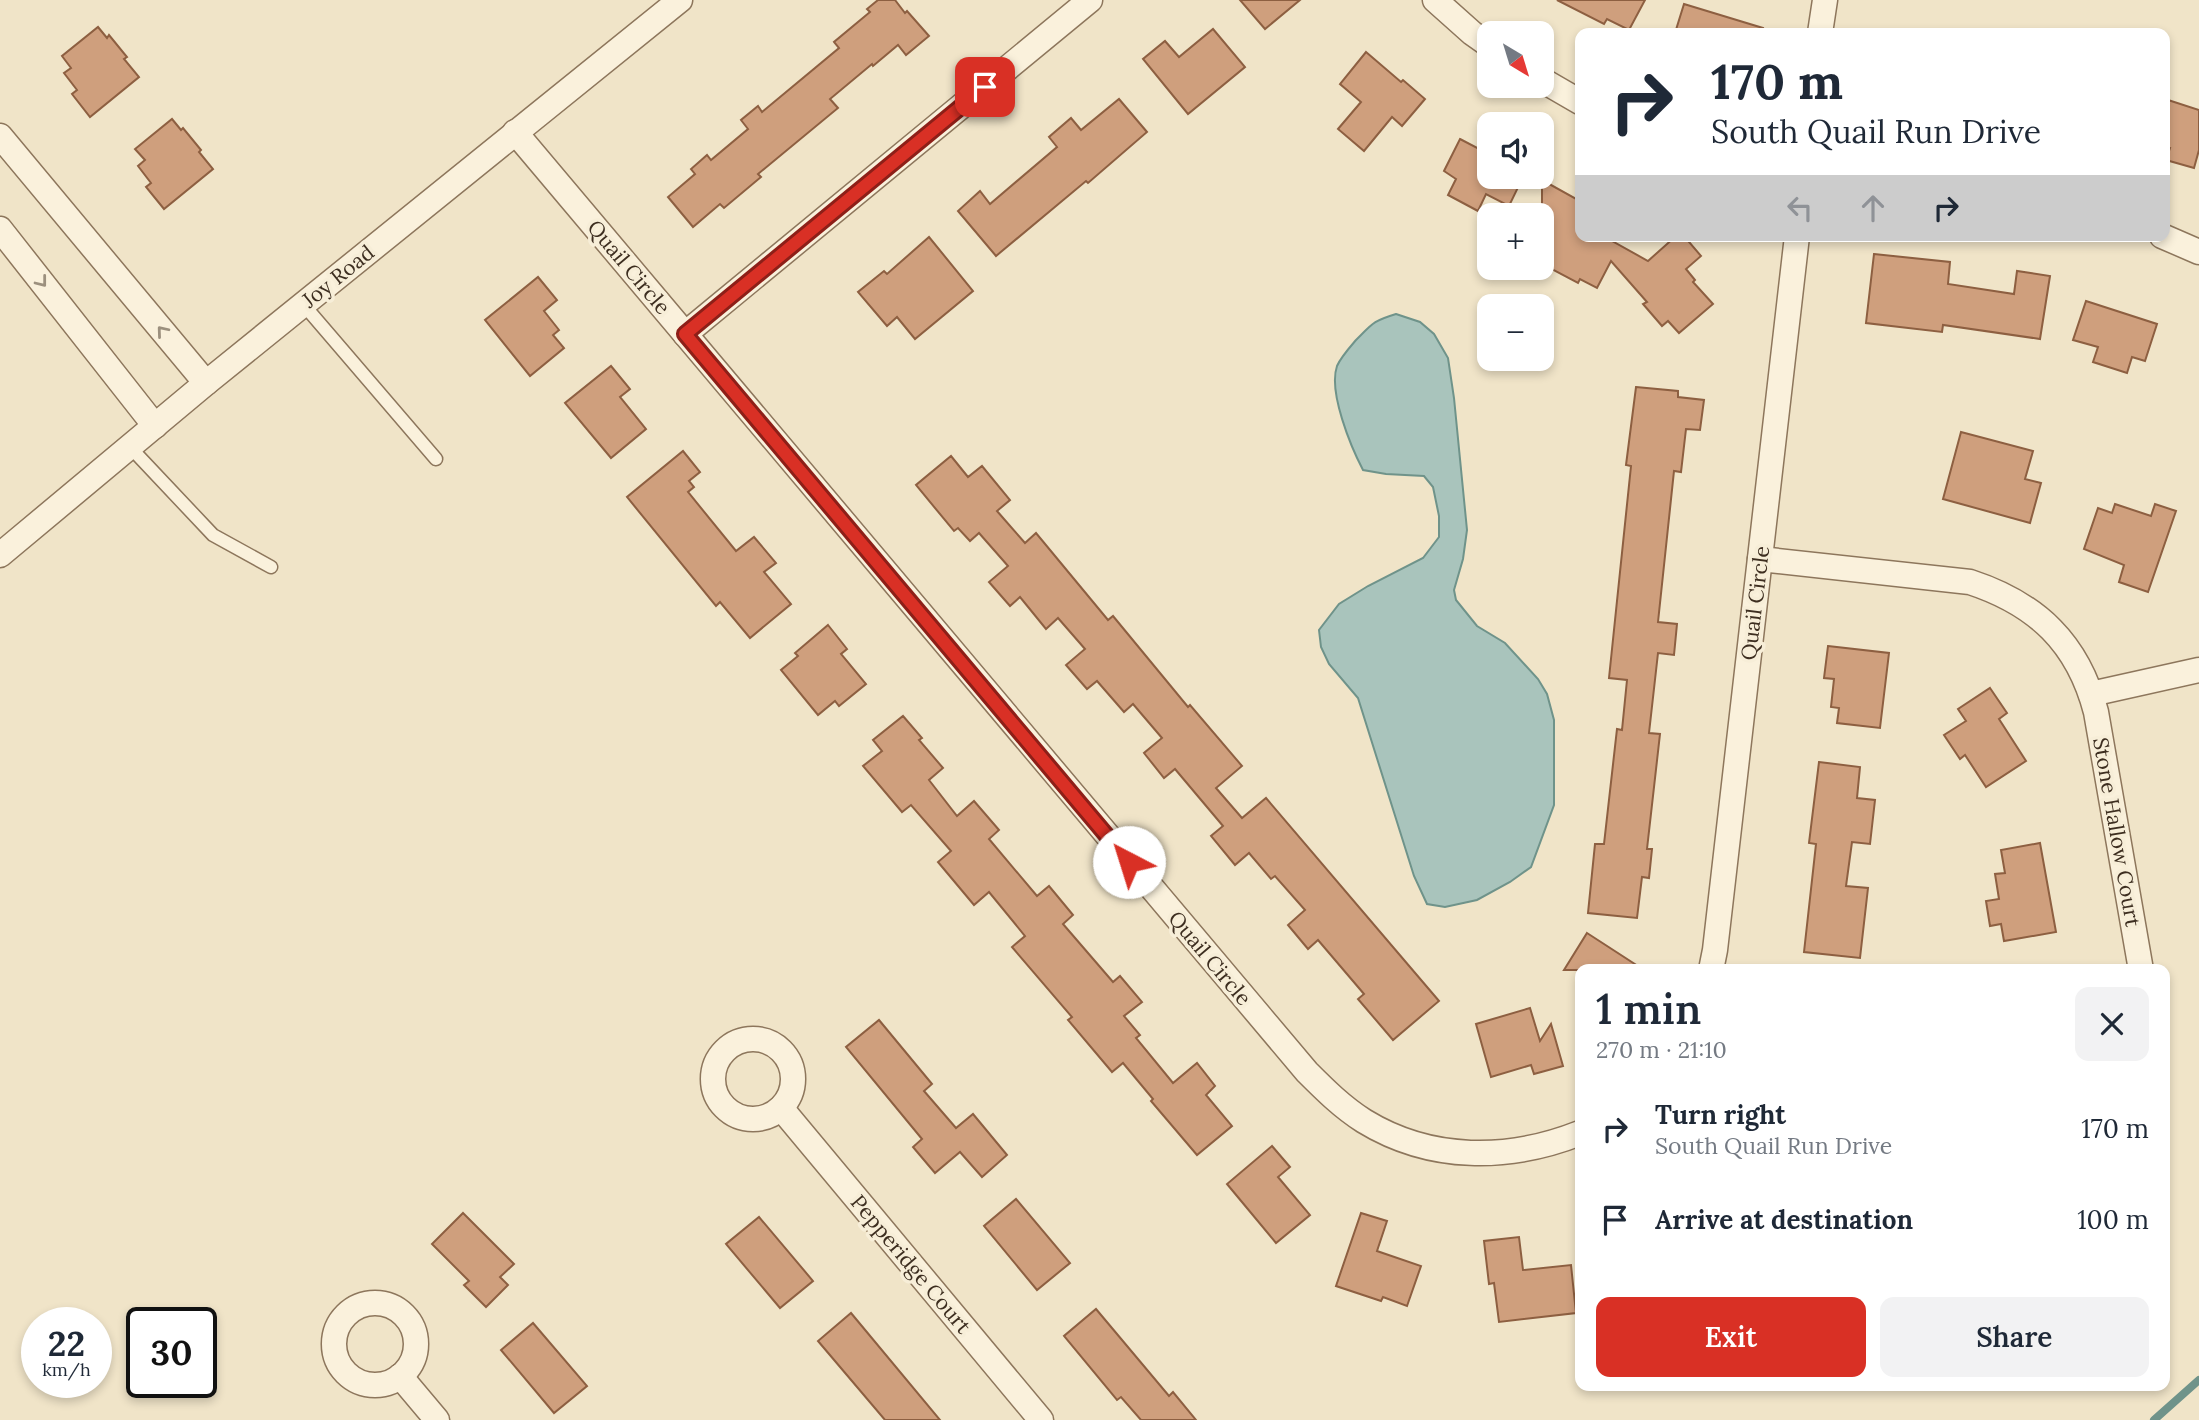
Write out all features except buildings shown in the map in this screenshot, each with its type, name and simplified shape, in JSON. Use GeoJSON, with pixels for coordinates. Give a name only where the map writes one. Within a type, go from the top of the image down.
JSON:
{"type":"FeatureCollection","features":[{"type":"Feature","properties":{"kind":"street","name":"Joy Road"},"geometry":{"type":"LineString","coordinates":[[0,555],[206,383],[680,0]]}},
{"type":"Feature","properties":{"kind":"street"},"geometry":{"type":"LineString","coordinates":[[685,334],[1090,0]]}},
{"type":"Feature","properties":{"kind":"street"},"geometry":{"type":"LineString","coordinates":[[1435,0],[1477,37]]}},
{"type":"Feature","properties":{"kind":"street"},"geometry":{"type":"LineString","coordinates":[[1821,28],[1825,0]]}},
{"type":"Feature","properties":{"kind":"street"},"geometry":{"type":"LineString","coordinates":[[1554,87],[1575,99]]}},
{"type":"Feature","properties":{"kind":"street","name":"Quail Circle"},"geometry":{"type":"LineString","coordinates":[[515,132],[1298,1062],[1336,1101],[1365,1121],[1397,1137],[1440,1150],[1484,1154],[1520,1152],[1575,1135]]}},
{"type":"Feature","properties":{"kind":"street"},"geometry":{"type":"LineString","coordinates":[[0,136],[206,383]]}},
{"type":"Feature","properties":{"kind":"street"},"geometry":{"type":"LineString","coordinates":[[0,229],[155,426]]}},
{"type":"Feature","properties":{"kind":"street"},"geometry":{"type":"LineString","coordinates":[[2170,240],[2199,253]]}},
{"type":"Feature","properties":{"kind":"street","name":"Quail Circle"},"geometry":{"type":"LineString","coordinates":[[1712,964],[1796,242]]}},
{"type":"Feature","properties":{"kind":"street","name":"Stone Hallow Court"},"geometry":{"type":"LineString","coordinates":[[1760,558],[1970,582],[1999,592],[2032,611],[2054,631],[2077,662],[2091,694],[2140,964]]}},
{"type":"Feature","properties":{"kind":"street"},"geometry":{"type":"LineString","coordinates":[[2091,694],[2199,670]]}},
{"type":"Feature","properties":{"kind":"street","name":"Pepperidge Court"},"geometry":{"type":"LineString","coordinates":[[781,1108],[1041,1420]]}},
{"type":"Feature","properties":{"kind":"street"},"geometry":{"type":"LineString","coordinates":[[400,1376],[437,1420]]}},
{"type":"Feature","properties":{"kind":"lane"},"geometry":{"type":"LineString","coordinates":[[303,304],[436,458]]}},
{"type":"Feature","properties":{"kind":"lane"},"geometry":{"type":"LineString","coordinates":[[130,447],[214,535],[271,567]]}},
{"type":"Feature","properties":{"kind":"water"},"geometry":{"type":"Polygon","coordinates":[[[1396,314],[1420,322],[1434,334],[1448,358],[1467,530],[1463,559],[1454,590],[1456,600],[1477,626],[1505,643],[1538,679],[1547,694],[1554,720],[1554,805],[1531,867],[1477,900],[1445,907],[1427,904],[1414,876],[1358,698],[1329,664],[1321,647],[1319,630],[1339,604],[1423,558],[1439,537],[1439,516],[1433,487],[1424,476],[1363,470],[1347,434],[1338,404],[1335,377],[1341,359],[1370,326],[1396,314]]]}},
{"type":"Feature","properties":{"kind":"waterway"},"geometry":{"type":"LineString","coordinates":[[2154,1420],[2199,1380]]}},
{"type":"Feature","properties":{"kind":"route"},"geometry":{"type":"LineString","coordinates":[[985,87],[685,334],[1129,862]]}}]}
